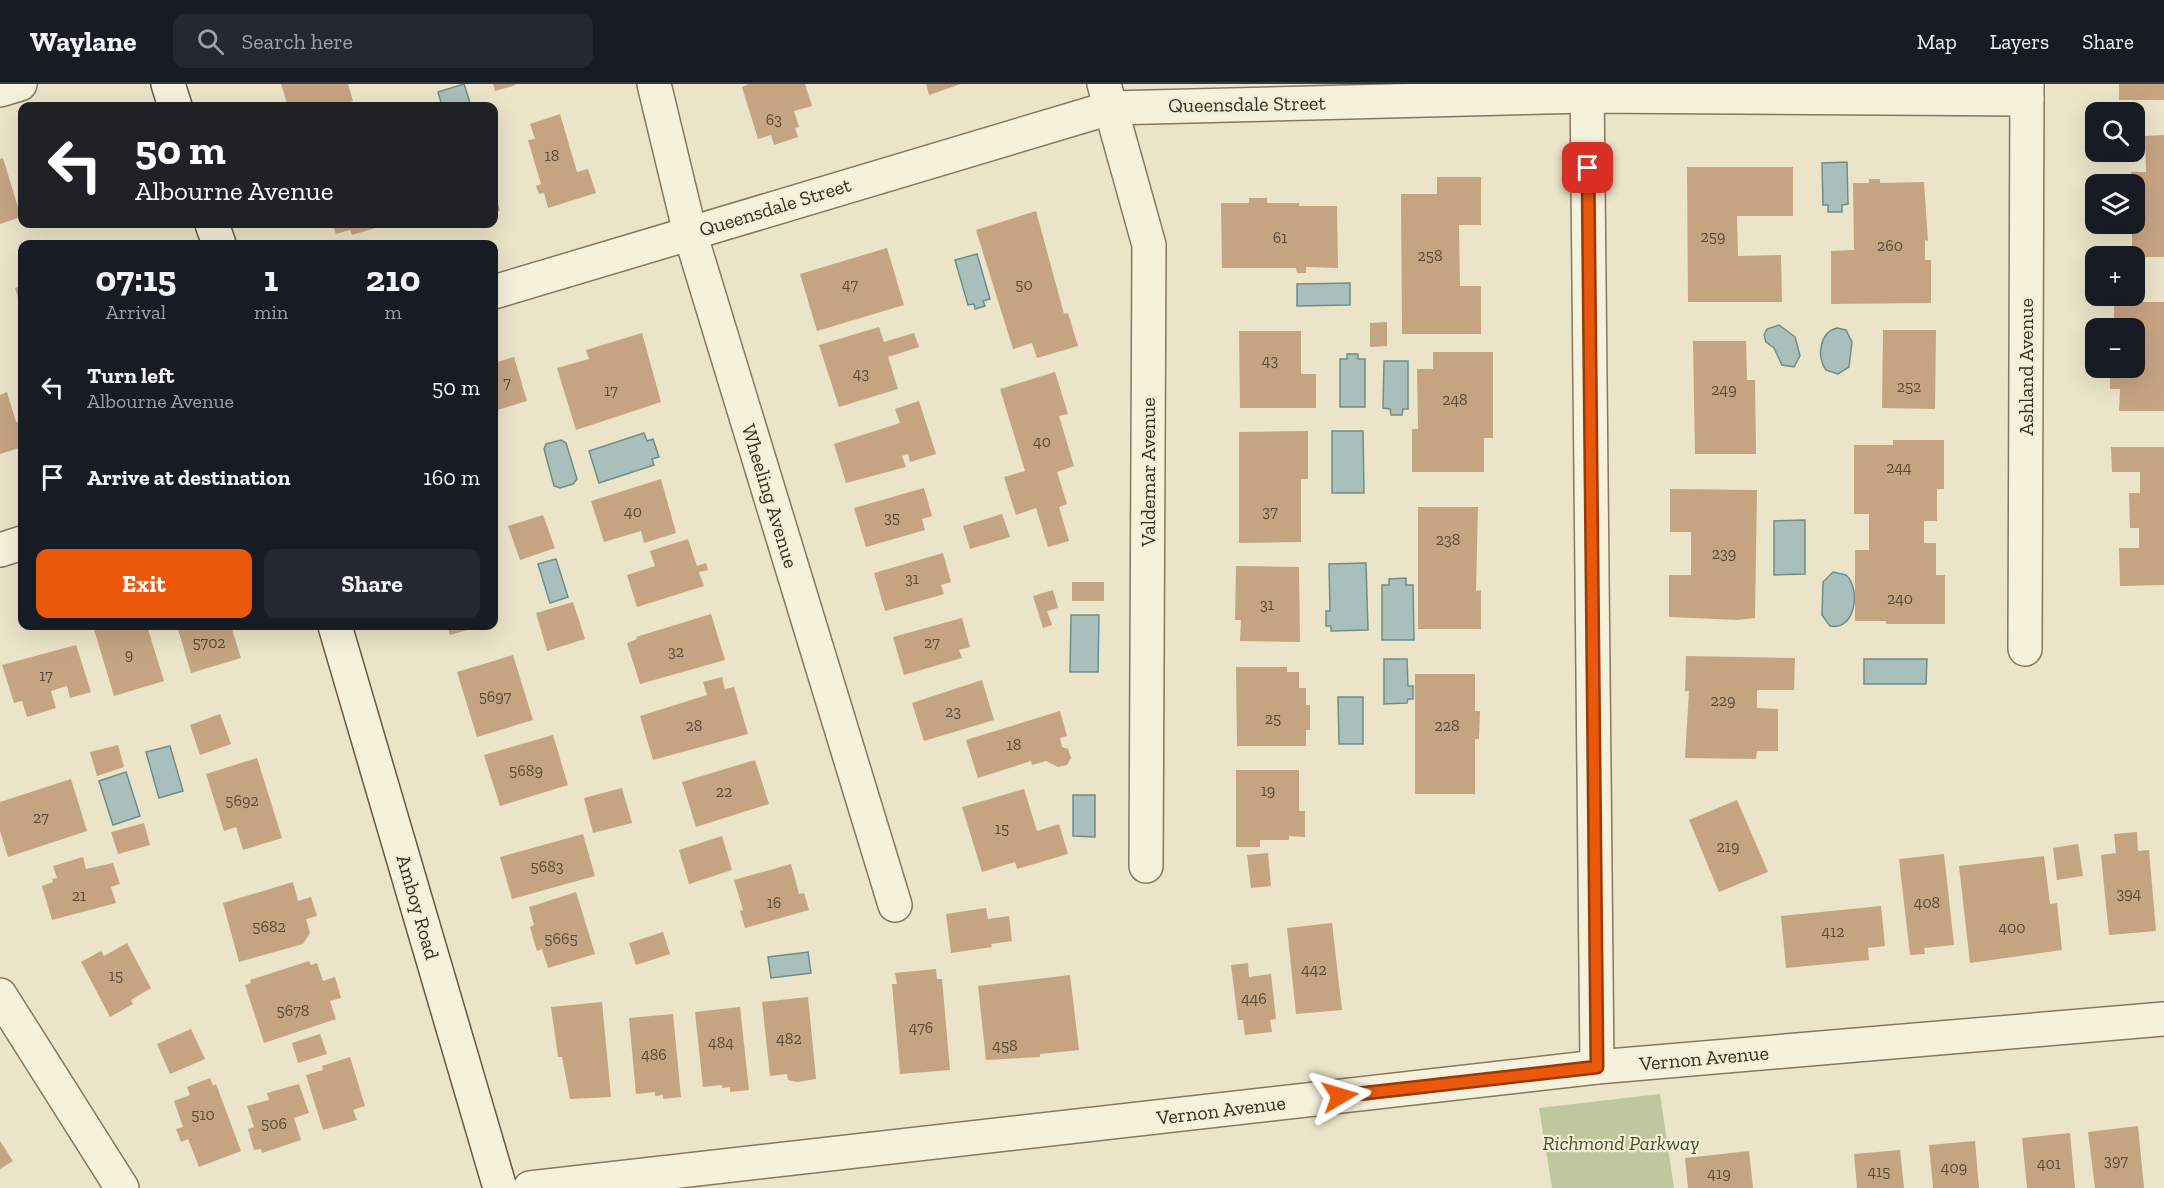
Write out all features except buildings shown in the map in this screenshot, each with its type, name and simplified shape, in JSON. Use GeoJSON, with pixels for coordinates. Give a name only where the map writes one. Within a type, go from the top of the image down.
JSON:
{"type":"FeatureCollection","features":[{"type":"Feature","properties":{"kind":"street"},"geometry":{"type":"LineString","coordinates":[[0,90],[20,84]]}},
{"type":"Feature","properties":{"kind":"street"},"geometry":{"type":"LineString","coordinates":[[168,84],[174,102]]}},
{"type":"Feature","properties":{"kind":"street","name":"Wheeling Avenue"},"geometry":{"type":"LineString","coordinates":[[654,84],[690,233],[895,905]]}},
{"type":"Feature","properties":{"kind":"street"},"geometry":{"type":"LineString","coordinates":[[1587,90],[1597,1067]]}},
{"type":"Feature","properties":{"kind":"street","name":"Queensdale Street"},"geometry":{"type":"LineString","coordinates":[[498,291],[690,233],[1107,96],[1587,90],[2027,91]]}},
{"type":"Feature","properties":{"kind":"street","name":"Ashland Avenue"},"geometry":{"type":"LineString","coordinates":[[2025,649],[2027,91]]}},
{"type":"Feature","properties":{"kind":"street","name":"Valdemar Avenue"},"geometry":{"type":"LineString","coordinates":[[1107,96],[1149,245],[1146,866]]}},
{"type":"Feature","properties":{"kind":"street"},"geometry":{"type":"LineString","coordinates":[[0,550],[18,544]]}},
{"type":"Feature","properties":{"kind":"street","name":"Amboy Road"},"geometry":{"type":"LineString","coordinates":[[336,630],[500,1188]]}},
{"type":"Feature","properties":{"kind":"street"},"geometry":{"type":"LineString","coordinates":[[0,995],[122,1188]]}},
{"type":"Feature","properties":{"kind":"street","name":"Vernon Avenue"},"geometry":{"type":"LineString","coordinates":[[530,1188],[1597,1067],[2164,1019]]}},
{"type":"Feature","properties":{"kind":"green space","name":"Richmond Parkway"},"geometry":{"type":"Polygon","coordinates":[[[1660,1094],[1674,1188],[1552,1188],[1539,1108],[1660,1094]]]}},
{"type":"Feature","properties":{"kind":"water"},"geometry":{"type":"Polygon","coordinates":[[[464,84],[470,102],[441,102],[438,92],[464,84]]]}},
{"type":"Feature","properties":{"kind":"water"},"geometry":{"type":"Polygon","coordinates":[[[1847,162],[1848,204],[1842,205],[1842,212],[1828,212],[1828,205],[1823,205],[1822,163],[1847,162]]]}},
{"type":"Feature","properties":{"kind":"water"},"geometry":{"type":"Polygon","coordinates":[[[977,254],[990,299],[983,301],[985,306],[975,309],[974,304],[968,305],[955,260],[977,254]]]}},
{"type":"Feature","properties":{"kind":"water"},"geometry":{"type":"Polygon","coordinates":[[[1350,283],[1350,305],[1297,306],[1297,284],[1350,283]]]}},
{"type":"Feature","properties":{"kind":"water"},"geometry":{"type":"Polygon","coordinates":[[[1779,325],[1795,337],[1800,356],[1794,367],[1782,365],[1774,348],[1766,342],[1764,335],[1767,329],[1779,325]]]}},
{"type":"Feature","properties":{"kind":"water"},"geometry":{"type":"Polygon","coordinates":[[[1837,328],[1846,330],[1852,342],[1849,367],[1838,374],[1826,370],[1821,358],[1823,339],[1831,330],[1837,328]]]}},
{"type":"Feature","properties":{"kind":"water"},"geometry":{"type":"Polygon","coordinates":[[[1347,354],[1358,354],[1358,359],[1365,359],[1365,407],[1340,407],[1340,359],[1347,359],[1347,354]]]}},
{"type":"Feature","properties":{"kind":"water"},"geometry":{"type":"Polygon","coordinates":[[[1384,361],[1408,361],[1408,409],[1403,409],[1402,415],[1391,415],[1390,409],[1383,408],[1384,361]]]}},
{"type":"Feature","properties":{"kind":"water"},"geometry":{"type":"Polygon","coordinates":[[[1332,431],[1363,431],[1364,493],[1332,493],[1332,431]]]}},
{"type":"Feature","properties":{"kind":"water"},"geometry":{"type":"Polygon","coordinates":[[[644,433],[647,441],[653,439],[659,457],[652,459],[654,465],[599,483],[589,451],[644,433]]]}},
{"type":"Feature","properties":{"kind":"water"},"geometry":{"type":"Polygon","coordinates":[[[561,440],[566,443],[577,479],[573,484],[560,488],[554,486],[544,449],[546,444],[561,440]]]}},
{"type":"Feature","properties":{"kind":"water"},"geometry":{"type":"Polygon","coordinates":[[[1805,520],[1805,574],[1774,575],[1774,521],[1805,520]]]}},
{"type":"Feature","properties":{"kind":"water"},"geometry":{"type":"Polygon","coordinates":[[[556,559],[568,597],[550,603],[538,564],[556,559]]]}},
{"type":"Feature","properties":{"kind":"water"},"geometry":{"type":"Polygon","coordinates":[[[1366,563],[1368,630],[1331,631],[1331,626],[1326,626],[1326,611],[1330,611],[1329,564],[1366,563]]]}},
{"type":"Feature","properties":{"kind":"water"},"geometry":{"type":"Polygon","coordinates":[[[1833,572],[1846,575],[1851,581],[1854,598],[1850,615],[1846,622],[1839,626],[1830,626],[1822,615],[1823,582],[1833,572]]]}},
{"type":"Feature","properties":{"kind":"water"},"geometry":{"type":"Polygon","coordinates":[[[1406,578],[1406,585],[1413,585],[1414,640],[1382,640],[1382,585],[1389,585],[1389,579],[1406,578]]]}},
{"type":"Feature","properties":{"kind":"water"},"geometry":{"type":"Polygon","coordinates":[[[1071,615],[1099,615],[1098,672],[1070,672],[1071,615]]]}},
{"type":"Feature","properties":{"kind":"water"},"geometry":{"type":"Polygon","coordinates":[[[1384,659],[1407,659],[1408,686],[1413,686],[1413,699],[1408,699],[1407,703],[1384,704],[1384,659]]]}},
{"type":"Feature","properties":{"kind":"water"},"geometry":{"type":"Polygon","coordinates":[[[1864,659],[1927,659],[1926,684],[1864,684],[1864,659]]]}},
{"type":"Feature","properties":{"kind":"water"},"geometry":{"type":"Polygon","coordinates":[[[1338,697],[1363,697],[1363,744],[1339,744],[1338,697]]]}},
{"type":"Feature","properties":{"kind":"water"},"geometry":{"type":"Polygon","coordinates":[[[170,746],[183,791],[159,798],[146,752],[170,746]]]}},
{"type":"Feature","properties":{"kind":"water"},"geometry":{"type":"Polygon","coordinates":[[[126,772],[140,816],[113,825],[99,781],[126,772]]]}},
{"type":"Feature","properties":{"kind":"water"},"geometry":{"type":"Polygon","coordinates":[[[1073,795],[1095,795],[1095,837],[1073,836],[1073,795]]]}},
{"type":"Feature","properties":{"kind":"water"},"geometry":{"type":"Polygon","coordinates":[[[808,952],[811,973],[771,978],[768,957],[808,952]]]}},
{"type":"Feature","properties":{"kind":"route"},"geometry":{"type":"LineString","coordinates":[[1340,1096],[1597,1067],[1588,168]]}}]}
